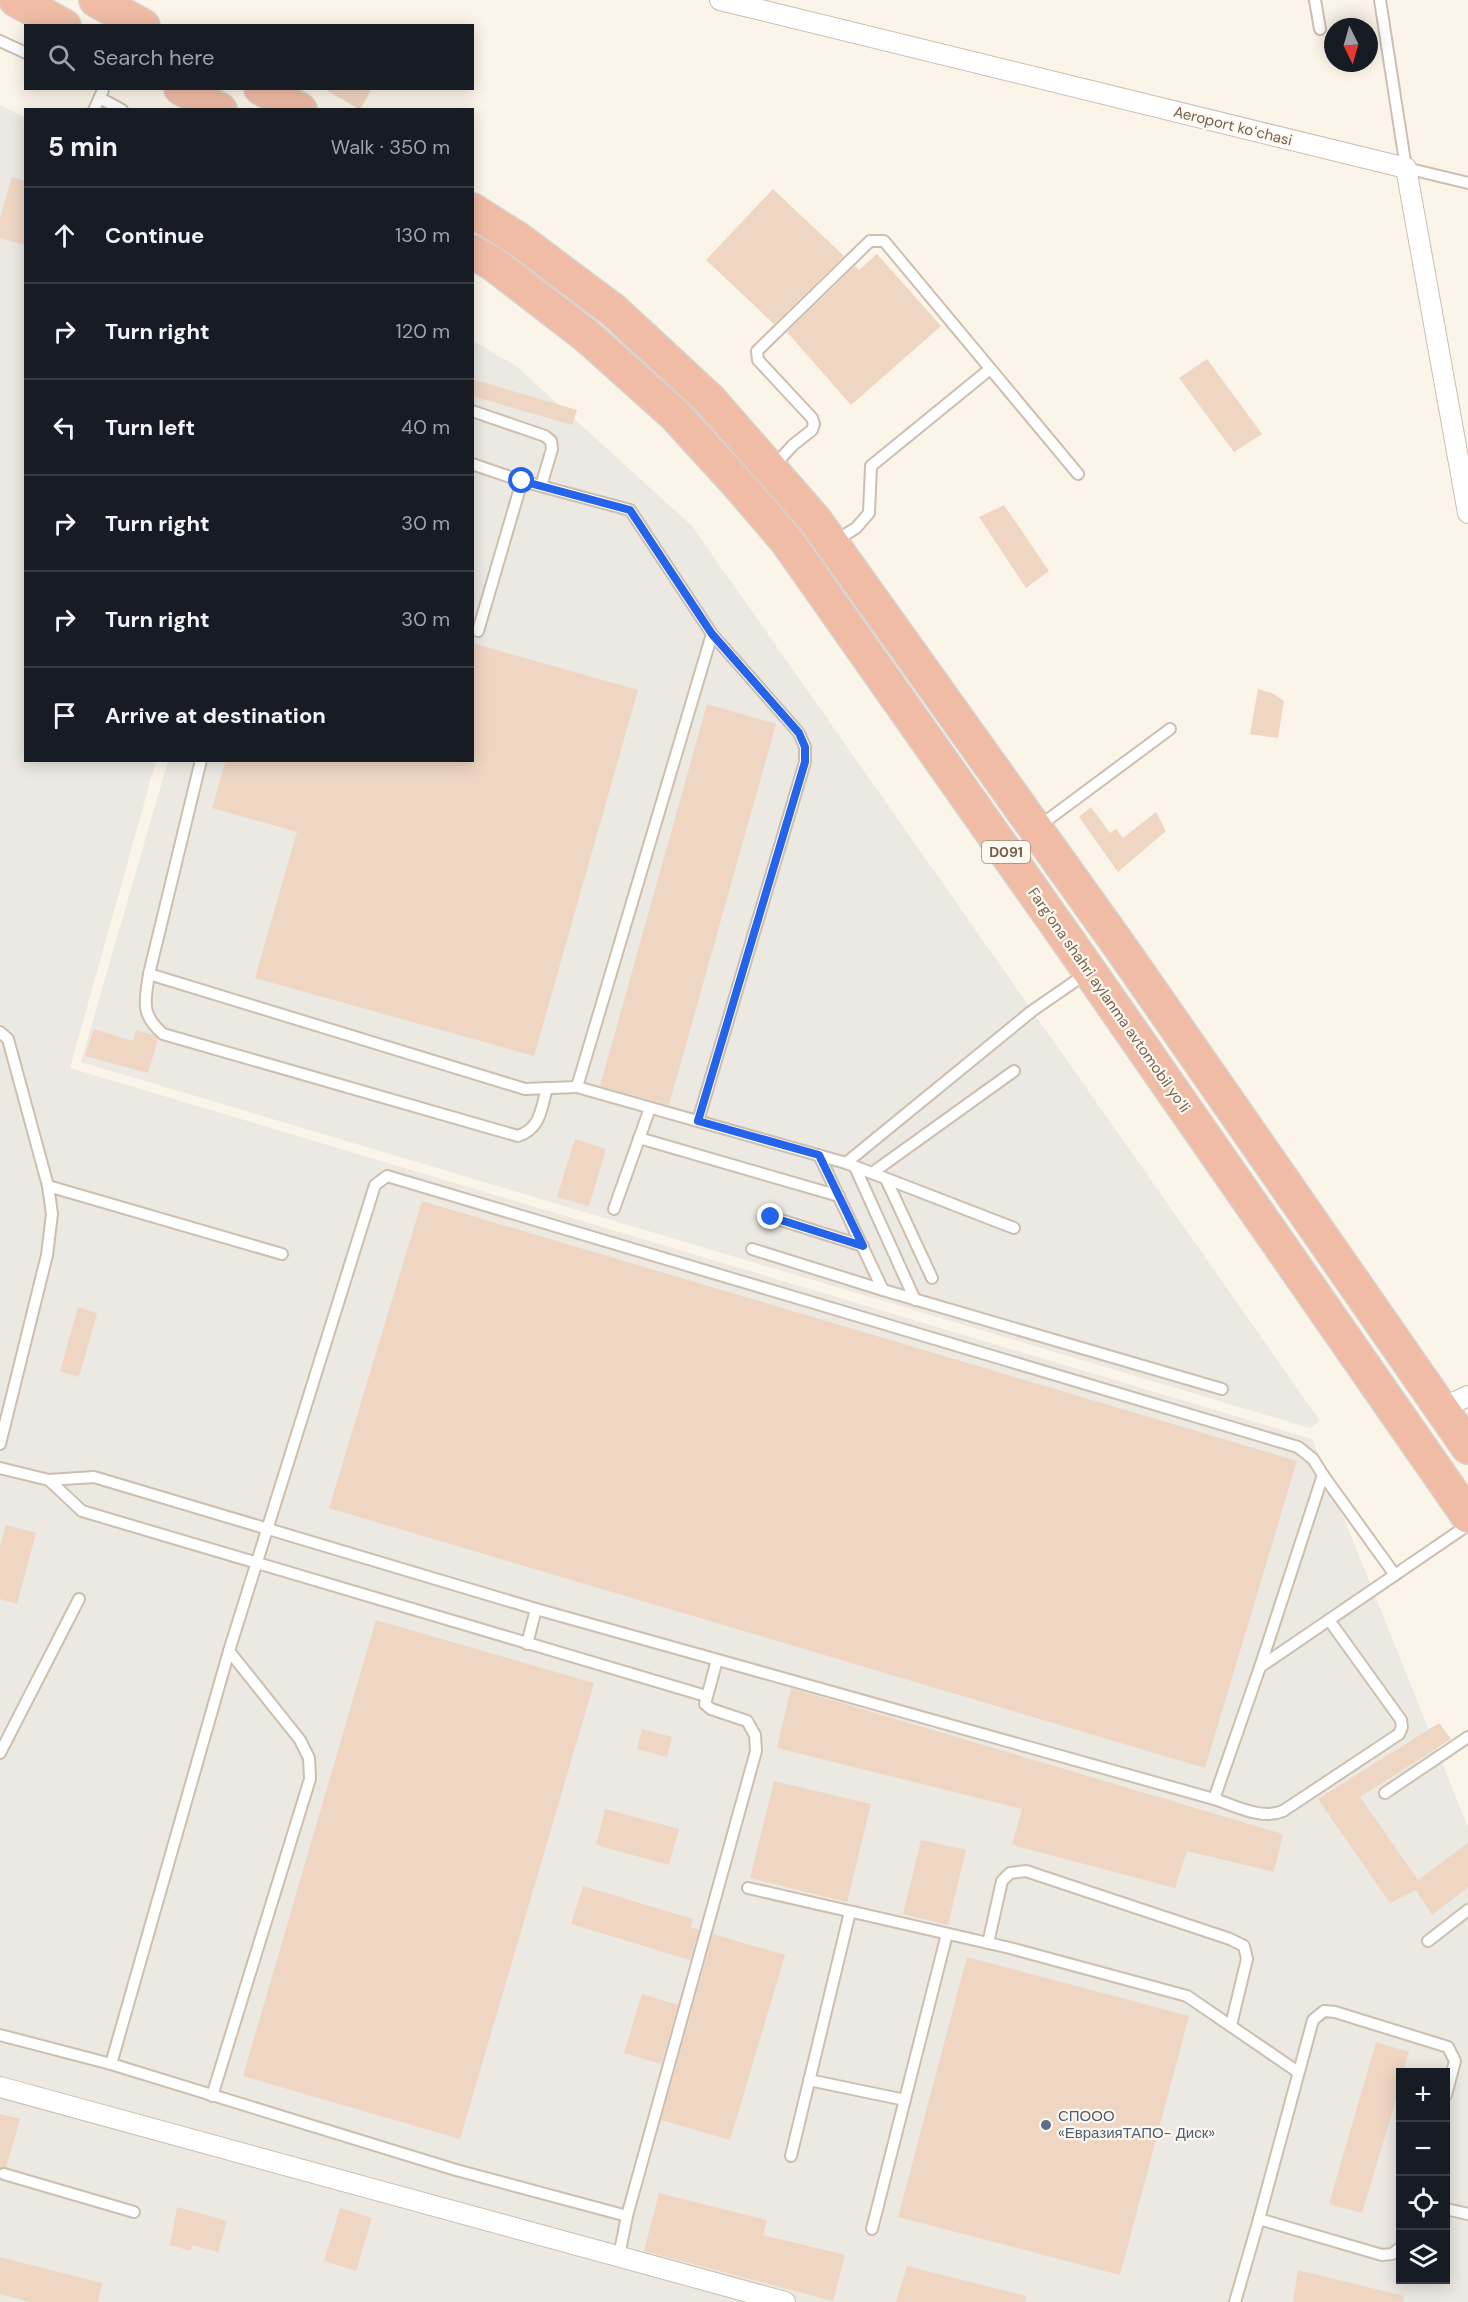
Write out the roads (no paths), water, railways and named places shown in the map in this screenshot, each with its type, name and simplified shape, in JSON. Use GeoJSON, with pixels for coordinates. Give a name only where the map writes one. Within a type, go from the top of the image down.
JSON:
{"type":"FeatureCollection","features":[{"type":"Feature","properties":{"kind":"highway"},"geometry":{"type":"LineString","coordinates":[[16,0],[60,24]]}},
{"type":"Feature","properties":{"kind":"highway"},"geometry":{"type":"LineString","coordinates":[[96,0],[139,24]]}},
{"type":"Feature","properties":{"kind":"highway"},"geometry":{"type":"LineString","coordinates":[[185,90],[216,108]]}},
{"type":"Feature","properties":{"kind":"highway"},"geometry":{"type":"LineString","coordinates":[[265,90],[296,108]]}},
{"type":"Feature","properties":{"kind":"highway","name":"D091"},"geometry":{"type":"LineString","coordinates":[[474,211],[518,239],[614,311],[710,400],[815,520],[1036,829],[1454,1403],[1468,1447]]}},
{"type":"Feature","properties":{"kind":"highway","name":"Fargʻona shahri aylanma avtomobil yoʻli"},"geometry":{"type":"LineString","coordinates":[[474,253],[492,263],[588,338],[675,415],[786,540],[1468,1516]]}},
{"type":"Feature","properties":{"kind":"street","name":"Aeroport koʻchasi"},"geometry":{"type":"LineString","coordinates":[[720,0],[1406,168]]}},
{"type":"Feature","properties":{"kind":"street"},"geometry":{"type":"LineString","coordinates":[[1406,168],[1468,513]]}},
{"type":"Feature","properties":{"kind":"street"},"geometry":{"type":"LineString","coordinates":[[0,2087],[784,2302]]}},
{"type":"Feature","properties":{"kind":"lane"},"geometry":{"type":"LineString","coordinates":[[1315,0],[1320,29]]}},
{"type":"Feature","properties":{"kind":"lane"},"geometry":{"type":"LineString","coordinates":[[1380,0],[1406,168],[1468,183]]}},
{"type":"Feature","properties":{"kind":"lane"},"geometry":{"type":"LineString","coordinates":[[0,41],[24,52]]}},
{"type":"Feature","properties":{"kind":"lane"},"geometry":{"type":"LineString","coordinates":[[95,108],[102,91],[120,108]]}},
{"type":"Feature","properties":{"kind":"lane"},"geometry":{"type":"LineString","coordinates":[[771,469],[812,430],[814,424],[812,418],[758,360],[757,351],[870,241],[884,241],[1078,474]]}},
{"type":"Feature","properties":{"kind":"lane"},"geometry":{"type":"LineString","coordinates":[[832,543],[856,528],[869,513],[871,466],[990,369]]}},
{"type":"Feature","properties":{"kind":"lane"},"geometry":{"type":"LineString","coordinates":[[474,412],[545,436],[551,441],[552,449],[541,486]]}},
{"type":"Feature","properties":{"kind":"lane"},"geometry":{"type":"LineString","coordinates":[[474,465],[522,481],[630,510],[712,634],[799,733],[805,747],[805,762],[698,1121]]}},
{"type":"Feature","properties":{"kind":"lane"},"geometry":{"type":"LineString","coordinates":[[478,631],[522,481]]}},
{"type":"Feature","properties":{"kind":"lane"},"geometry":{"type":"LineString","coordinates":[[577,1087],[712,634]]}},
{"type":"Feature","properties":{"kind":"lane"},"geometry":{"type":"LineString","coordinates":[[1036,829],[1170,729]]}},
{"type":"Feature","properties":{"kind":"lane"},"geometry":{"type":"LineString","coordinates":[[201,762],[149,974],[145,1005],[148,1017],[163,1034],[519,1136],[529,1132],[536,1125],[547,1088]]}},
{"type":"Feature","properties":{"kind":"lane"},"geometry":{"type":"LineString","coordinates":[[851,1165],[1032,1011],[1090,972]]}},
{"type":"Feature","properties":{"kind":"lane"},"geometry":{"type":"LineString","coordinates":[[149,974],[525,1089],[577,1087],[819,1155],[851,1165],[1014,1228]]}},
{"type":"Feature","properties":{"kind":"lane"},"geometry":{"type":"LineString","coordinates":[[0,1032],[8,1039],[48,1186],[52,1214],[47,1255],[0,1444]]}},
{"type":"Feature","properties":{"kind":"lane"},"geometry":{"type":"LineString","coordinates":[[872,1173],[1014,1071]]}},
{"type":"Feature","properties":{"kind":"lane"},"geometry":{"type":"LineString","coordinates":[[614,1209],[650,1108]]}},
{"type":"Feature","properties":{"kind":"lane"},"geometry":{"type":"LineString","coordinates":[[639,1138],[838,1196]]}},
{"type":"Feature","properties":{"kind":"lane"},"geometry":{"type":"LineString","coordinates":[[819,1155],[883,1290]]}},
{"type":"Feature","properties":{"kind":"lane"},"geometry":{"type":"LineString","coordinates":[[851,1165],[915,1300]]}},
{"type":"Feature","properties":{"kind":"lane"},"geometry":{"type":"LineString","coordinates":[[111,2064],[256,1563],[375,1185],[387,1176],[1298,1448],[1313,1459],[1395,1575]]}},
{"type":"Feature","properties":{"kind":"lane"},"geometry":{"type":"LineString","coordinates":[[886,1179],[932,1278]]}},
{"type":"Feature","properties":{"kind":"lane"},"geometry":{"type":"LineString","coordinates":[[48,1186],[282,1254]]}},
{"type":"Feature","properties":{"kind":"lane"},"geometry":{"type":"LineString","coordinates":[[771,1217],[863,1246]]}},
{"type":"Feature","properties":{"kind":"lane"},"geometry":{"type":"LineString","coordinates":[[752,1249],[915,1300],[1222,1389]]}},
{"type":"Feature","properties":{"kind":"lane"},"geometry":{"type":"LineString","coordinates":[[0,1468],[49,1480],[94,1477],[536,1609],[1214,1799],[1259,1814],[1272,1815],[1283,1811],[1399,1734],[1402,1727],[1401,1720],[1329,1620]]}},
{"type":"Feature","properties":{"kind":"lane"},"geometry":{"type":"LineString","coordinates":[[1214,1799],[1323,1475]]}},
{"type":"Feature","properties":{"kind":"lane"},"geometry":{"type":"LineString","coordinates":[[49,1480],[82,1511],[706,1696]]}},
{"type":"Feature","properties":{"kind":"lane"},"geometry":{"type":"LineString","coordinates":[[1260,1667],[1468,1525]]}},
{"type":"Feature","properties":{"kind":"lane"},"geometry":{"type":"LineString","coordinates":[[0,1753],[79,1599]]}},
{"type":"Feature","properties":{"kind":"lane"},"geometry":{"type":"LineString","coordinates":[[526,1644],[536,1609]]}},
{"type":"Feature","properties":{"kind":"lane"},"geometry":{"type":"LineString","coordinates":[[213,2096],[310,1779],[309,1758],[300,1740],[229,1651]]}},
{"type":"Feature","properties":{"kind":"lane"},"geometry":{"type":"LineString","coordinates":[[619,2256],[627,2216],[756,1751],[755,1735],[747,1721],[707,1707],[705,1704],[717,1660]]}},
{"type":"Feature","properties":{"kind":"lane"},"geometry":{"type":"LineString","coordinates":[[1385,1793],[1468,1737]]}},
{"type":"Feature","properties":{"kind":"lane"},"geometry":{"type":"LineString","coordinates":[[988,1943],[1002,1881],[1010,1873],[1026,1871],[1230,1938],[1244,1946],[1247,1959],[1231,2025]]}},
{"type":"Feature","properties":{"kind":"lane"},"geometry":{"type":"LineString","coordinates":[[748,1888],[988,1943],[1187,1996],[1298,2072]]}},
{"type":"Feature","properties":{"kind":"lane"},"geometry":{"type":"LineString","coordinates":[[1428,1941],[1468,1910]]}},
{"type":"Feature","properties":{"kind":"lane"},"geometry":{"type":"LineString","coordinates":[[790,2156],[850,1912]]}},
{"type":"Feature","properties":{"kind":"lane"},"geometry":{"type":"LineString","coordinates":[[872,2229],[947,1934]]}},
{"type":"Feature","properties":{"kind":"lane"},"geometry":{"type":"LineString","coordinates":[[1235,2302],[1313,2020],[1324,2011],[1335,2012],[1448,2047],[1455,2061],[1450,2080]]}},
{"type":"Feature","properties":{"kind":"lane"},"geometry":{"type":"LineString","coordinates":[[0,2035],[111,2064],[456,2170],[627,2216]]}},
{"type":"Feature","properties":{"kind":"lane"},"geometry":{"type":"LineString","coordinates":[[809,2080],[905,2100]]}},
{"type":"Feature","properties":{"kind":"lane"},"geometry":{"type":"LineString","coordinates":[[4,2174],[134,2212]]}},
{"type":"Feature","properties":{"kind":"lane"},"geometry":{"type":"LineString","coordinates":[[1450,2210],[1468,2214]]}},
{"type":"Feature","properties":{"kind":"lane"},"geometry":{"type":"LineString","coordinates":[[1259,2219],[1382,2255],[1396,2251]]}},
{"type":"Feature","properties":{"kind":"place","name":"СПООО «ЕвразияТАПО- Диск»"},"geometry":{"type":"Point","coordinates":[1046,2125]}}]}
